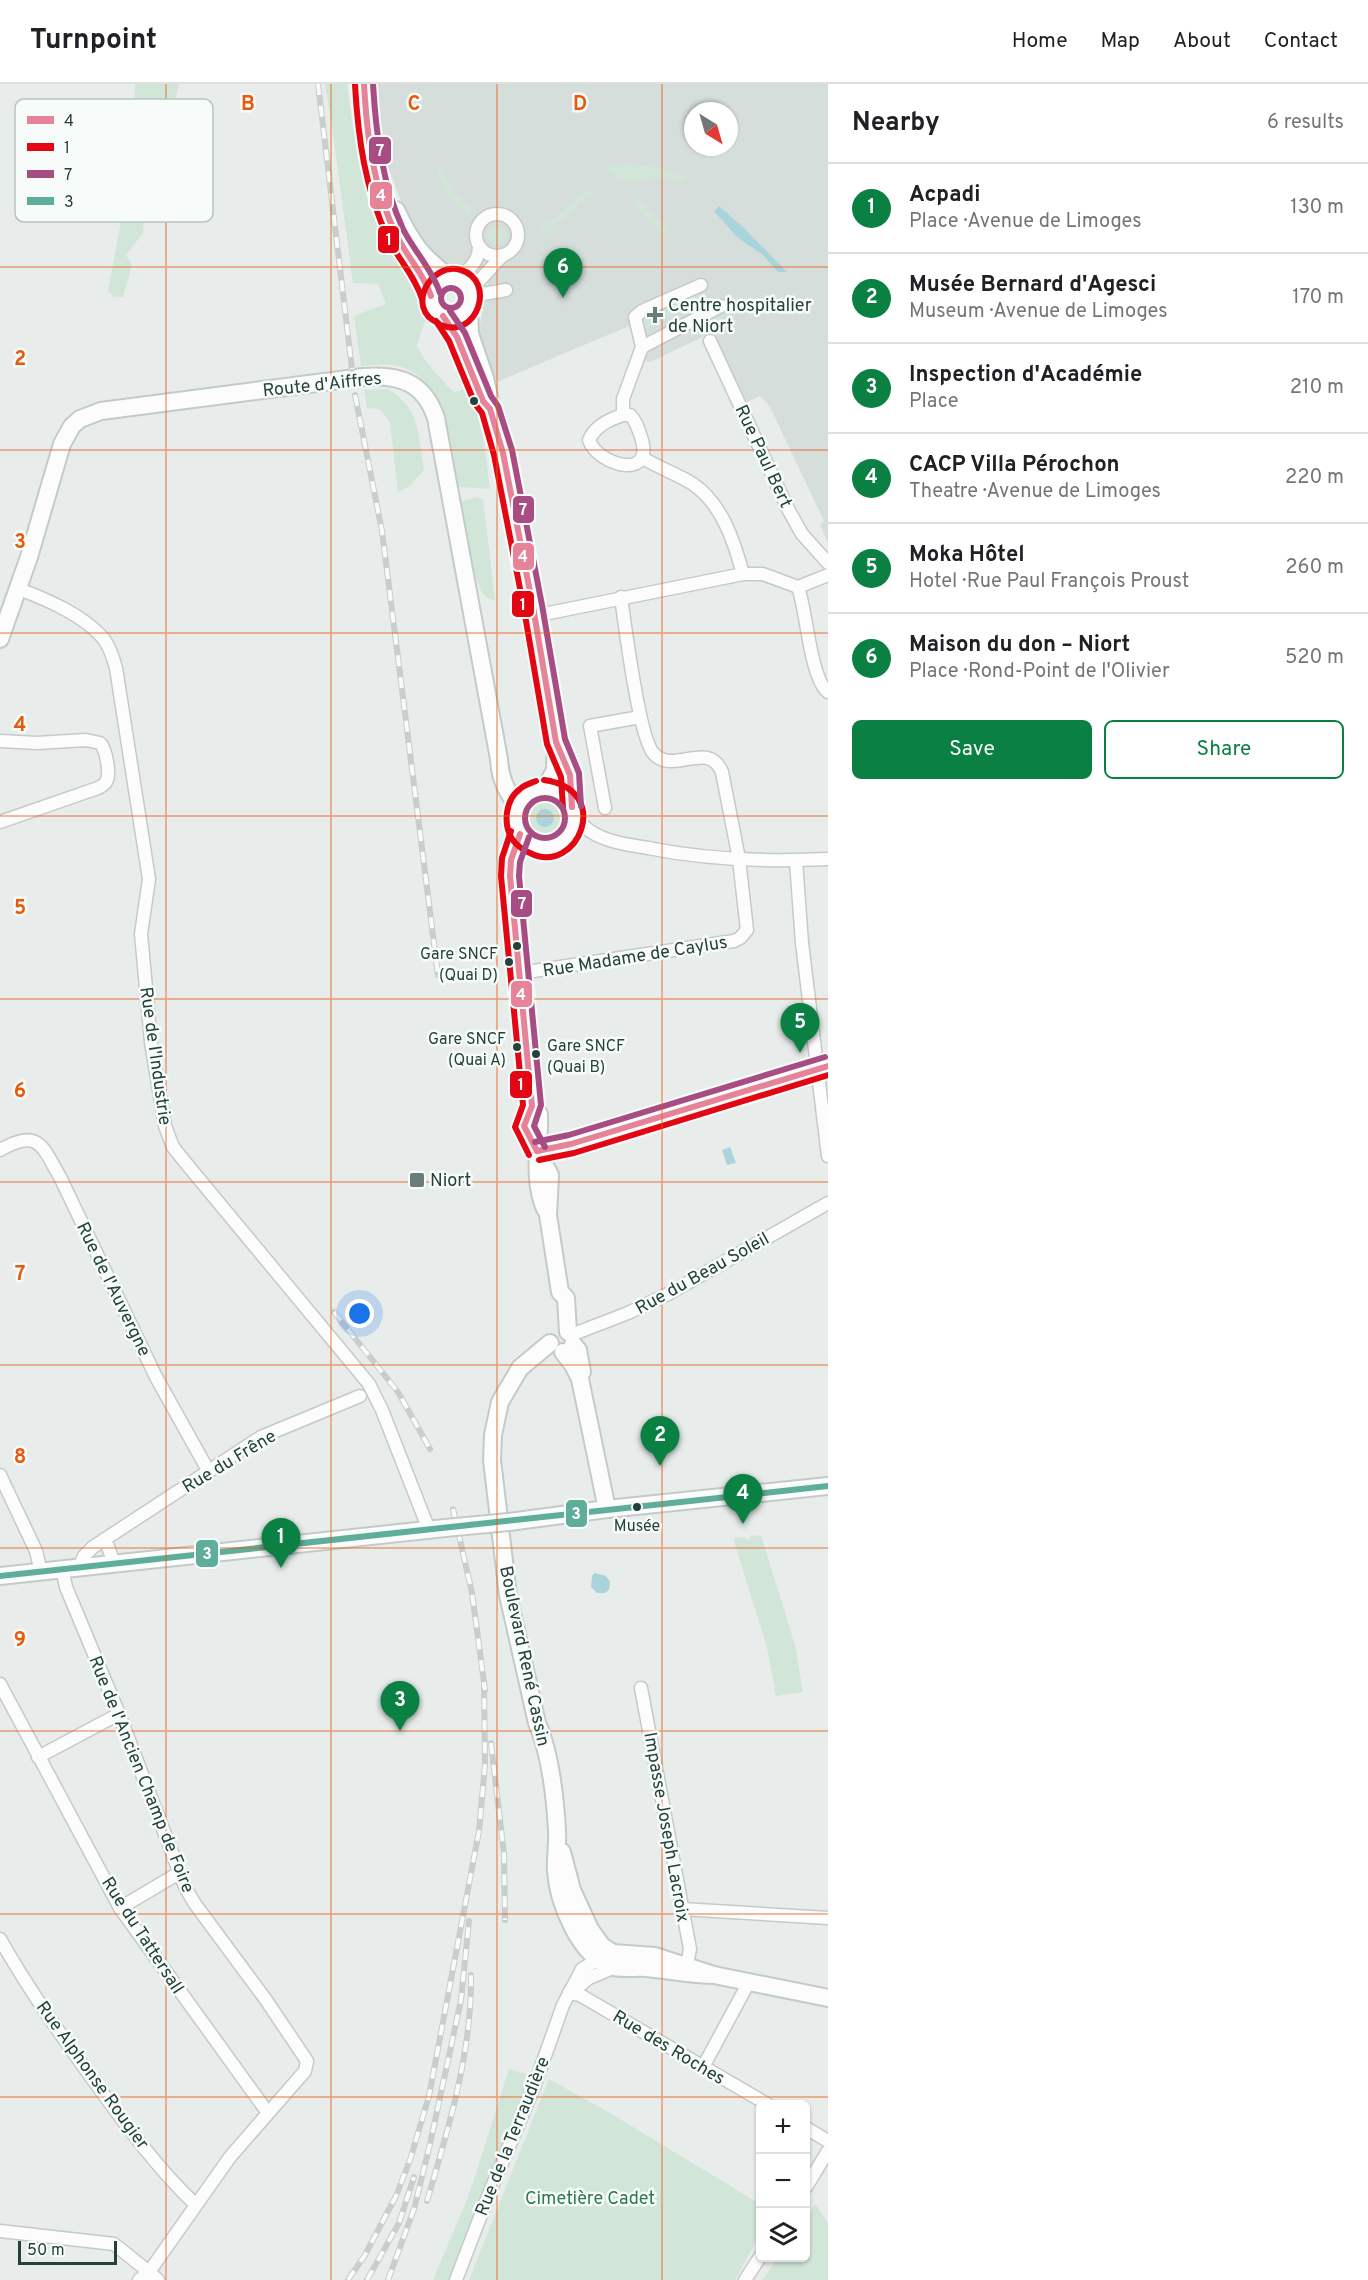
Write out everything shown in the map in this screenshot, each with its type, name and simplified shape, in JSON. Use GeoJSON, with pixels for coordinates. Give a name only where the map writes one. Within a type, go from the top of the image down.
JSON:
{"type":"FeatureCollection","features":[{"type":"Feature","properties":{"kind":"main road"},"geometry":{"type":"LineString","coordinates":[[364,84],[375,172],[384,208],[404,249],[428,284],[434,308],[443,316],[457,337],[483,401],[490,409]]}},
{"type":"Feature","properties":{"kind":"main road"},"geometry":{"type":"LineString","coordinates":[[372,149],[390,196],[413,242],[429,263],[462,281],[470,298],[470,334],[485,378],[490,409],[504,453],[556,742],[555,770],[540,789],[525,797],[518,807],[515,819],[520,834],[528,843],[540,848]]}},
{"type":"Feature","properties":{"kind":"main road"},"geometry":{"type":"LineString","coordinates":[[431,296],[436,285],[445,279],[453,278]]}},
{"type":"Feature","properties":{"kind":"main road"},"geometry":{"type":"LineString","coordinates":[[443,316],[455,318],[465,312],[470,298]]}},
{"type":"Feature","properties":{"kind":"main road","name":"Route d'Aiffres"},"geometry":{"type":"LineString","coordinates":[[0,639],[6,602],[19,589],[62,444],[72,426],[80,419],[101,411],[363,377],[386,376],[404,381],[424,395],[433,410],[502,783],[518,807]]}},
{"type":"Feature","properties":{"kind":"main road"},"geometry":{"type":"LineString","coordinates":[[510,876],[529,852],[562,842],[572,830],[570,775],[556,742]]}},
{"type":"Feature","properties":{"kind":"main road","name":"Route d'Aiffres"},"geometry":{"type":"LineString","coordinates":[[499,759],[514,781],[540,789]]}},
{"type":"Feature","properties":{"kind":"main road"},"geometry":{"type":"LineString","coordinates":[[540,789],[558,792],[569,801],[573,811]]}},
{"type":"Feature","properties":{"kind":"main road"},"geometry":{"type":"LineString","coordinates":[[520,834],[511,860],[510,876],[532,1106],[539,1114],[537,1151],[539,1191],[548,1215],[560,1292],[566,1298],[562,1341],[580,1379],[607,1509]]}},
{"type":"Feature","properties":{"kind":"main road"},"geometry":{"type":"LineString","coordinates":[[537,1151],[571,1144],[822,1068]]}},
{"type":"Feature","properties":{"kind":"main road","name":"Boulevard René Cassin"},"geometry":{"type":"LineString","coordinates":[[562,1341],[516,1376],[500,1402],[493,1435],[492,1460],[508,1595],[537,1723],[543,1736],[558,1834],[572,1890],[586,1923],[613,1960]]}},
{"type":"Feature","properties":{"kind":"main road"},"geometry":{"type":"LineString","coordinates":[[0,1576],[828,1486]]}},
{"type":"Feature","properties":{"kind":"main road","name":"Boulevard René Cassin"},"geometry":{"type":"LineString","coordinates":[[558,1834],[556,1871],[562,1898],[581,1941],[596,1959],[613,1960]]}},
{"type":"Feature","properties":{"kind":"main road"},"geometry":{"type":"LineString","coordinates":[[613,1960],[655,1956],[714,1975],[828,1998]]}},
{"type":"Feature","properties":{"kind":"main road"},"geometry":{"type":"LineString","coordinates":[[613,1960],[643,1968],[714,1975]]}},
{"type":"Feature","properties":{"kind":"street"},"geometry":{"type":"LineString","coordinates":[[453,278],[474,264],[477,258],[479,248],[475,234],[479,223],[488,215],[502,214],[513,220],[518,232],[518,239],[513,250],[502,256],[470,298]]}},
{"type":"Feature","properties":{"kind":"street"},"geometry":{"type":"LineString","coordinates":[[479,248],[489,256],[502,256]]}},
{"type":"Feature","properties":{"kind":"street"},"geometry":{"type":"LineString","coordinates":[[623,415],[623,399],[642,347],[634,321],[638,314],[700,285]]}},
{"type":"Feature","properties":{"kind":"street"},"geometry":{"type":"LineString","coordinates":[[470,298],[506,290]]}},
{"type":"Feature","properties":{"kind":"street"},"geometry":{"type":"LineString","coordinates":[[642,347],[721,306]]}},
{"type":"Feature","properties":{"kind":"street","name":"Rue Paul Bert"},"geometry":{"type":"LineString","coordinates":[[710,341],[788,508],[802,534],[828,563]]}},
{"type":"Feature","properties":{"kind":"street"},"geometry":{"type":"LineString","coordinates":[[623,415],[630,415],[636,424],[645,452],[643,458],[633,464],[605,458],[591,447],[589,440],[598,427],[623,415]]}},
{"type":"Feature","properties":{"kind":"street"},"geometry":{"type":"LineString","coordinates":[[643,458],[693,484],[713,501],[723,519],[743,574]]}},
{"type":"Feature","properties":{"kind":"street"},"geometry":{"type":"LineString","coordinates":[[534,616],[743,574],[763,574],[798,587],[828,575]]}},
{"type":"Feature","properties":{"kind":"street"},"geometry":{"type":"LineString","coordinates":[[798,587],[803,600],[817,674],[824,689],[828,692]]}},
{"type":"Feature","properties":{"kind":"street","name":"Rue de l'Industrie"},"geometry":{"type":"LineString","coordinates":[[19,589],[80,619],[103,638],[111,650],[116,668],[149,879],[141,934],[151,1042],[160,1106],[168,1137],[185,1162],[369,1384],[437,1529]]}},
{"type":"Feature","properties":{"kind":"street","name":"Rue Madame de Caylus"},"geometry":{"type":"LineString","coordinates":[[520,973],[734,941],[747,930],[740,859],[725,782],[718,764],[710,758],[665,762],[654,755],[647,742],[640,717],[621,597]]}},
{"type":"Feature","properties":{"kind":"street"},"geometry":{"type":"LineString","coordinates":[[605,808],[590,726],[640,717]]}},
{"type":"Feature","properties":{"kind":"street"},"geometry":{"type":"LineString","coordinates":[[0,741],[37,743],[86,740],[100,743],[106,751],[108,777],[106,782],[98,788],[0,822]]}},
{"type":"Feature","properties":{"kind":"street"},"geometry":{"type":"LineString","coordinates":[[573,811],[592,832],[614,841],[675,854],[740,859],[828,860]]}},
{"type":"Feature","properties":{"kind":"street"},"geometry":{"type":"LineString","coordinates":[[796,861],[802,943],[822,1068],[828,1156]]}},
{"type":"Feature","properties":{"kind":"street","name":"Rue de l'Auvergne"},"geometry":{"type":"LineString","coordinates":[[0,1150],[16,1141],[27,1139],[36,1142],[44,1150],[60,1177],[156,1377],[209,1472]]}},
{"type":"Feature","properties":{"kind":"street","name":"Rue du Beau Soleil"},"geometry":{"type":"LineString","coordinates":[[562,1341],[668,1294],[828,1203]]}},
{"type":"Feature","properties":{"kind":"street","name":"Rue du Frêne"},"geometry":{"type":"LineString","coordinates":[[71,1568],[105,1539],[261,1437],[360,1396]]}},
{"type":"Feature","properties":{"kind":"street"},"geometry":{"type":"LineString","coordinates":[[0,1475],[36,1551],[41,1572]]}},
{"type":"Feature","properties":{"kind":"street"},"geometry":{"type":"LineString","coordinates":[[105,1539],[114,1563]]}},
{"type":"Feature","properties":{"kind":"street","name":"Rue de l'Ancien Champ de Foire"},"geometry":{"type":"LineString","coordinates":[[71,1568],[66,1587],[119,1714],[179,1873],[195,1904],[266,2000],[307,2061],[305,2071],[230,2157],[195,2204],[154,2276],[139,2280]]}},
{"type":"Feature","properties":{"kind":"street","name":"Rue du Tattersall"},"geometry":{"type":"LineString","coordinates":[[0,1684],[120,1908],[267,2113]]}},
{"type":"Feature","properties":{"kind":"street","name":"Impasse Joseph Lacroix"},"geometry":{"type":"LineString","coordinates":[[641,1688],[690,1949],[687,1965]]}},
{"type":"Feature","properties":{"kind":"street"},"geometry":{"type":"LineString","coordinates":[[38,1757],[119,1714]]}},
{"type":"Feature","properties":{"kind":"street"},"geometry":{"type":"LineString","coordinates":[[120,1908],[179,1873]]}},
{"type":"Feature","properties":{"kind":"street"},"geometry":{"type":"LineString","coordinates":[[682,1909],[828,1918]]}},
{"type":"Feature","properties":{"kind":"street","name":"Rue Alphonse Rougier"},"geometry":{"type":"LineString","coordinates":[[0,1939],[13,1963],[61,2035],[133,2135],[195,2204]]}},
{"type":"Feature","properties":{"kind":"street","name":"Rue de la Terraudière"},"geometry":{"type":"LineString","coordinates":[[456,2280],[534,2087],[553,2029],[582,1969],[596,1959]]}},
{"type":"Feature","properties":{"kind":"street"},"geometry":{"type":"LineString","coordinates":[[569,1993],[613,1960]]}},
{"type":"Feature","properties":{"kind":"street"},"geometry":{"type":"LineString","coordinates":[[703,2067],[749,1982]]}},
{"type":"Feature","properties":{"kind":"street","name":"Rue des Roches"},"geometry":{"type":"LineString","coordinates":[[569,1993],[580,1995],[759,2100]]}},
{"type":"Feature","properties":{"kind":"street"},"geometry":{"type":"LineString","coordinates":[[810,2130],[828,2141]]}},
{"type":"Feature","properties":{"kind":"street"},"geometry":{"type":"LineString","coordinates":[[810,2180],[828,2151]]}},
{"type":"Feature","properties":{"kind":"street"},"geometry":{"type":"LineString","coordinates":[[0,2231],[114,2244],[154,2276]]}},
{"type":"Feature","properties":{"kind":"street"},"geometry":{"type":"LineString","coordinates":[[745,2280],[757,2262]]}},
{"type":"Feature","properties":{"kind":"shaded area","name":"Centre hospitalier de Niort"},"geometry":{"type":"Polygon","coordinates":[[[377,84],[828,84],[828,543],[820,524],[824,521],[770,407],[760,396],[747,402],[713,332],[650,362],[633,357],[636,345],[629,326],[497,382],[487,367],[480,338],[480,324],[489,277],[473,264],[468,263],[455,267],[442,261],[422,242],[404,209],[384,156],[375,124],[377,84]]]}},
{"type":"Feature","properties":{"kind":"green space"},"geometry":{"type":"Polygon","coordinates":[[[135,84],[179,84],[175,99],[134,99],[135,84]]]}},
{"type":"Feature","properties":{"kind":"green space"},"geometry":{"type":"Polygon","coordinates":[[[325,84],[347,84],[353,128],[380,235],[408,276],[426,318],[417,345],[424,359],[453,392],[470,388],[468,395],[481,429],[490,489],[459,487],[445,421],[431,390],[421,378],[407,369],[396,366],[361,366],[354,316],[386,304],[378,284],[353,283],[325,84]]]}},
{"type":"Feature","properties":{"kind":"green space"},"geometry":{"type":"Polygon","coordinates":[[[628,164],[663,168],[686,177],[684,182],[661,177],[660,179],[621,181],[603,166],[628,164]]]}},
{"type":"Feature","properties":{"kind":"green space"},"geometry":{"type":"Polygon","coordinates":[[[440,166],[455,194],[474,211],[468,216],[447,193],[436,170],[440,166]]]}},
{"type":"Feature","properties":{"kind":"green space"},"geometry":{"type":"Polygon","coordinates":[[[589,190],[595,194],[583,202],[581,200],[579,205],[559,222],[557,220],[553,223],[555,226],[547,233],[540,230],[541,225],[555,219],[579,195],[589,190]]]}},
{"type":"Feature","properties":{"kind":"green space"},"geometry":{"type":"Polygon","coordinates":[[[634,199],[639,199],[667,229],[667,234],[662,234],[634,205],[634,199]]]}},
{"type":"Feature","properties":{"kind":"green space"},"geometry":{"type":"Polygon","coordinates":[[[121,222],[144,222],[143,233],[126,255],[132,265],[123,297],[114,297],[108,291],[121,222]]]}},
{"type":"Feature","properties":{"kind":"green space"},"geometry":{"type":"Polygon","coordinates":[[[497,225],[504,228],[507,235],[504,242],[497,245],[490,242],[487,235],[490,228],[497,225]]]}},
{"type":"Feature","properties":{"kind":"green space"},"geometry":{"type":"Polygon","coordinates":[[[693,297],[708,303],[708,308],[694,316],[689,306],[645,329],[649,339],[646,339],[642,319],[644,316],[693,297]]]}},
{"type":"Feature","properties":{"kind":"green space"},"geometry":{"type":"Polygon","coordinates":[[[713,317],[722,317],[728,324],[715,335],[706,323],[713,317]]]}},
{"type":"Feature","properties":{"kind":"green space"},"geometry":{"type":"Polygon","coordinates":[[[388,389],[407,405],[412,414],[419,434],[424,470],[409,487],[398,492],[390,423],[380,409],[367,408],[364,390],[388,389]]]}},
{"type":"Feature","properties":{"kind":"green space"},"geometry":{"type":"Polygon","coordinates":[[[475,497],[483,499],[495,600],[487,598],[481,590],[470,552],[461,502],[475,497]]]}},
{"type":"Feature","properties":{"kind":"green space"},"geometry":{"type":"Polygon","coordinates":[[[545,796],[560,802],[566,817],[560,832],[545,838],[530,832],[524,817],[530,802],[545,796]]]}},
{"type":"Feature","properties":{"kind":"green space"},"geometry":{"type":"Polygon","coordinates":[[[761,1535],[795,1645],[803,1692],[776,1696],[767,1648],[733,1538],[743,1537],[749,1540],[751,1536],[761,1535]]]}},
{"type":"Feature","properties":{"kind":"green space"},"geometry":{"type":"Polygon","coordinates":[[[509,2069],[530,2075],[506,2143],[449,2280],[433,2280],[470,2192],[509,2069]]]}},
{"type":"Feature","properties":{"kind":"green space","name":"Cimetière Cadet"},"geometry":{"type":"Polygon","coordinates":[[[549,2079],[605,2110],[756,2202],[756,2241],[735,2280],[469,2280],[549,2079]]]}},
{"type":"Feature","properties":{"kind":"green space"},"geometry":{"type":"Polygon","coordinates":[[[815,2204],[828,2223],[828,2280],[762,2280],[775,2262],[810,2262],[810,2211],[815,2204]]]}},
{"type":"Feature","properties":{"kind":"water"},"geometry":{"type":"Polygon","coordinates":[[[719,206],[787,272],[778,272],[763,255],[737,237],[714,211],[719,206]]]}},
{"type":"Feature","properties":{"kind":"water"},"geometry":{"type":"Polygon","coordinates":[[[545,809],[551,812],[554,818],[551,824],[545,827],[539,824],[536,818],[539,812],[545,809]]]}},
{"type":"Feature","properties":{"kind":"water"},"geometry":{"type":"Polygon","coordinates":[[[730,1147],[736,1163],[727,1165],[722,1150],[730,1147]]]}},
{"type":"Feature","properties":{"kind":"water"},"geometry":{"type":"Polygon","coordinates":[[[595,1573],[606,1576],[610,1582],[609,1590],[605,1593],[597,1593],[591,1587],[592,1576],[595,1573]]]}},
{"type":"Feature","properties":{"kind":"railway"},"geometry":{"type":"LineString","coordinates":[[318,84],[352,369]]}},
{"type":"Feature","properties":{"kind":"railway"},"geometry":{"type":"LineString","coordinates":[[355,395],[382,531],[438,975]]}},
{"type":"Feature","properties":{"kind":"railway"},"geometry":{"type":"LineString","coordinates":[[334,1312],[398,1392],[430,1449]]}},
{"type":"Feature","properties":{"kind":"railway"},"geometry":{"type":"LineString","coordinates":[[453,1509],[472,1593],[485,1690]]}},
{"type":"Feature","properties":{"kind":"railway"},"geometry":{"type":"LineString","coordinates":[[348,2280],[365,2255],[396,2196],[410,2160],[429,2096],[479,1831],[485,1765],[484,1683]]}},
{"type":"Feature","properties":{"kind":"railway"},"geometry":{"type":"LineString","coordinates":[[491,1743],[504,1854],[505,1920]]}},
{"type":"Feature","properties":{"kind":"railway"},"geometry":{"type":"LineString","coordinates":[[388,2280],[414,2209],[430,2144],[461,2000],[469,1921]]}},
{"type":"Feature","properties":{"kind":"railway"},"geometry":{"type":"LineString","coordinates":[[427,2201],[458,2089],[468,2032],[471,1975]]}},
{"type":"Feature","properties":{"kind":"railway"},"geometry":{"type":"LineString","coordinates":[[367,2280],[399,2223],[414,2177]]}},
{"type":"Feature","properties":{"kind":"transit line","name":"4"},"geometry":{"type":"LineString","coordinates":[[364,84],[369,143],[382,200],[397,236],[431,296]]}},
{"type":"Feature","properties":{"kind":"transit line","name":"7"},"geometry":{"type":"LineString","coordinates":[[373,84],[378,140],[390,194],[403,229],[440,293]]}},
{"type":"Feature","properties":{"kind":"transit line","name":"1"},"geometry":{"type":"LineString","coordinates":[[355,85],[358,124],[368,182],[388,238],[422,299]]}},
{"type":"Feature","properties":{"kind":"transit line","name":"1"},"geometry":{"type":"LineString","coordinates":[[438,323],[428,316],[423,308],[423,298],[431,279],[450,269],[461,270],[472,276],[478,285],[480,296],[473,317],[464,324],[454,327],[441,325]]}},
{"type":"Feature","properties":{"kind":"transit line","name":"7"},"geometry":{"type":"LineString","coordinates":[[451,288],[458,291],[461,298],[458,305],[451,308],[444,305],[441,298],[444,291],[451,288]]}},
{"type":"Feature","properties":{"kind":"transit line","name":"7"},"geometry":{"type":"LineString","coordinates":[[450,311],[465,333],[491,396],[498,406],[512,450],[565,739],[579,773],[581,806]]}},
{"type":"Feature","properties":{"kind":"transit line","name":"4"},"geometry":{"type":"LineString","coordinates":[[443,316],[457,337],[483,401],[490,409],[503,453],[556,742],[570,775],[572,807]]}},
{"type":"Feature","properties":{"kind":"transit line","name":"1"},"geometry":{"type":"LineString","coordinates":[[436,321],[449,341],[475,404],[482,413],[494,455],[547,744],[561,777],[563,808]]}},
{"type":"Feature","properties":{"kind":"transit line","name":"1"},"geometry":{"type":"LineString","coordinates":[[536,781],[522,788],[511,799],[507,812],[507,826],[516,844],[530,853],[547,857],[562,853],[574,843],[581,829],[583,814],[578,799],[566,787],[544,780]]}},
{"type":"Feature","properties":{"kind":"transit line","name":"7"},"geometry":{"type":"LineString","coordinates":[[545,798],[559,804],[565,818],[559,832],[545,838],[531,832],[525,818],[531,804],[545,798]]}},
{"type":"Feature","properties":{"kind":"transit line","name":"1"},"geometry":{"type":"LineString","coordinates":[[511,831],[502,858],[501,876],[523,1105],[515,1127],[529,1155]]}},
{"type":"Feature","properties":{"kind":"transit line","name":"4"},"geometry":{"type":"LineString","coordinates":[[520,834],[511,860],[510,876],[532,1106],[524,1126],[537,1151]]}},
{"type":"Feature","properties":{"kind":"transit line","name":"7"},"geometry":{"type":"LineString","coordinates":[[529,837],[520,862],[519,876],[541,1105],[534,1126],[545,1147]]}},
{"type":"Feature","properties":{"kind":"transit line","name":"7"},"geometry":{"type":"LineString","coordinates":[[535,1142],[569,1135],[825,1057]]}},
{"type":"Feature","properties":{"kind":"transit line","name":"4"},"geometry":{"type":"LineString","coordinates":[[537,1151],[571,1144],[828,1066]]}},
{"type":"Feature","properties":{"kind":"transit line","name":"1"},"geometry":{"type":"LineString","coordinates":[[539,1160],[574,1153],[828,1075]]}},
{"type":"Feature","properties":{"kind":"transit line","name":"3"},"geometry":{"type":"LineString","coordinates":[[0,1576],[828,1486]]}},
{"type":"Feature","properties":{"kind":"place","name":"Maison du don – Niort"},"geometry":{"type":"Point","coordinates":[563,298]}},
{"type":"Feature","properties":{"kind":"place","name":"Centre hospitalier de Niort"},"geometry":{"type":"Point","coordinates":[655,315]}},
{"type":"Feature","properties":{"kind":"place","name":"Gare SNCF (Quai D)"},"geometry":{"type":"Point","coordinates":[509,962]}},
{"type":"Feature","properties":{"kind":"place","name":"Gare SNCF (Quai A)"},"geometry":{"type":"Point","coordinates":[517,1047]}},
{"type":"Feature","properties":{"kind":"place","name":"Moka Hôtel"},"geometry":{"type":"Point","coordinates":[800,1053]}},
{"type":"Feature","properties":{"kind":"place","name":"Gare SNCF (Quai B)"},"geometry":{"type":"Point","coordinates":[536,1054]}},
{"type":"Feature","properties":{"kind":"place","name":"Niort"},"geometry":{"type":"Point","coordinates":[417,1180]}},
{"type":"Feature","properties":{"kind":"place","name":"Musée Bernard d'Agesci"},"geometry":{"type":"Point","coordinates":[660,1466]}},
{"type":"Feature","properties":{"kind":"place","name":"Musée"},"geometry":{"type":"Point","coordinates":[637,1507]}},
{"type":"Feature","properties":{"kind":"place","name":"CACP Villa Pérochon"},"geometry":{"type":"Point","coordinates":[743,1524]}},
{"type":"Feature","properties":{"kind":"place","name":"Acpadi"},"geometry":{"type":"Point","coordinates":[281,1568]}},
{"type":"Feature","properties":{"kind":"place","name":"Inspection d'Académie"},"geometry":{"type":"Point","coordinates":[400,1731]}}]}
